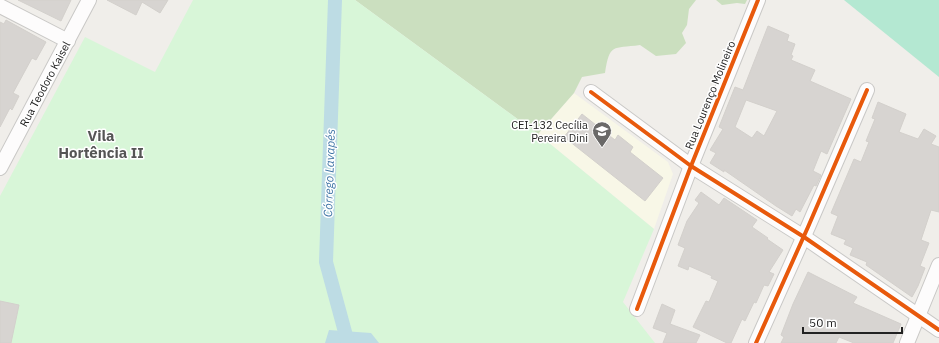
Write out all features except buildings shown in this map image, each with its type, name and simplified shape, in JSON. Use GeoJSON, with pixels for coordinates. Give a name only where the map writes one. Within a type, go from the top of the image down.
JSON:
{"type":"FeatureCollection","features":[{"type":"Feature","properties":{"kind":"street","name":"Rua Teodoro Kaisel"},"geometry":{"type":"LineString","coordinates":[[0,168],[89,0]]}},
{"type":"Feature","properties":{"kind":"street","name":"Rua Lourenço Molineiro"},"geometry":{"type":"LineString","coordinates":[[637,309],[691,166],[758,0]]}},
{"type":"Feature","properties":{"kind":"street"},"geometry":{"type":"LineString","coordinates":[[0,6],[68,40]]}},
{"type":"Feature","properties":{"kind":"street"},"geometry":{"type":"LineString","coordinates":[[756,343],[804,237],[867,90]]}},
{"type":"Feature","properties":{"kind":"street"},"geometry":{"type":"LineString","coordinates":[[591,92],[691,166],[804,237],[939,330]]}},
{"type":"Feature","properties":{"kind":"street"},"geometry":{"type":"LineString","coordinates":[[907,343],[939,265]]}},
{"type":"Feature","properties":{"kind":"shaded area","name":"CEI-132 Cecília Pereira Dini"},"geometry":{"type":"Polygon","coordinates":[[[574,93],[668,162],[673,174],[654,229],[538,134],[574,93]]]}},
{"type":"Feature","properties":{"kind":"green space"},"geometry":{"type":"Polygon","coordinates":[[[193,0],[355,0],[538,134],[654,229],[623,302],[655,343],[0,343],[0,196],[85,37],[155,72],[193,0]]]}},
{"type":"Feature","properties":{"kind":"green space"},"geometry":{"type":"Polygon","coordinates":[[[355,0],[696,0],[689,9],[687,25],[682,33],[686,43],[676,54],[656,56],[640,45],[614,49],[609,57],[605,73],[582,77],[574,93],[538,134],[355,0]]]}},
{"type":"Feature","properties":{"kind":"green space"},"geometry":{"type":"Polygon","coordinates":[[[716,0],[747,0],[745,4],[737,3],[722,5],[716,0]]]}},
{"type":"Feature","properties":{"kind":"green space"},"geometry":{"type":"Polygon","coordinates":[[[844,0],[939,0],[939,77],[844,0]]]}},
{"type":"Feature","properties":{"kind":"water"},"geometry":{"type":"Polygon","coordinates":[[[329,330],[371,333],[379,343],[325,343],[329,330]]]}},
{"type":"Feature","properties":{"kind":"waterway","name":"Córrego Lavapés"},"geometry":{"type":"LineString","coordinates":[[335,0],[326,262],[348,343]]}},
{"type":"Feature","properties":{"kind":"cycle path"},"geometry":{"type":"LineString","coordinates":[[637,309],[691,166],[758,0]]}},
{"type":"Feature","properties":{"kind":"cycle path"},"geometry":{"type":"LineString","coordinates":[[756,343],[867,90]]}},
{"type":"Feature","properties":{"kind":"cycle path"},"geometry":{"type":"LineString","coordinates":[[591,92],[691,166],[804,237],[939,330]]}},
{"type":"Feature","properties":{"kind":"place","name":"CEI-132 Cecília Pereira Dini"},"geometry":{"type":"Point","coordinates":[602,148]}},
{"type":"Feature","properties":{"kind":"district","name":"Vila Hortência II"},"geometry":{"type":"Point","coordinates":[101,144]}}]}
